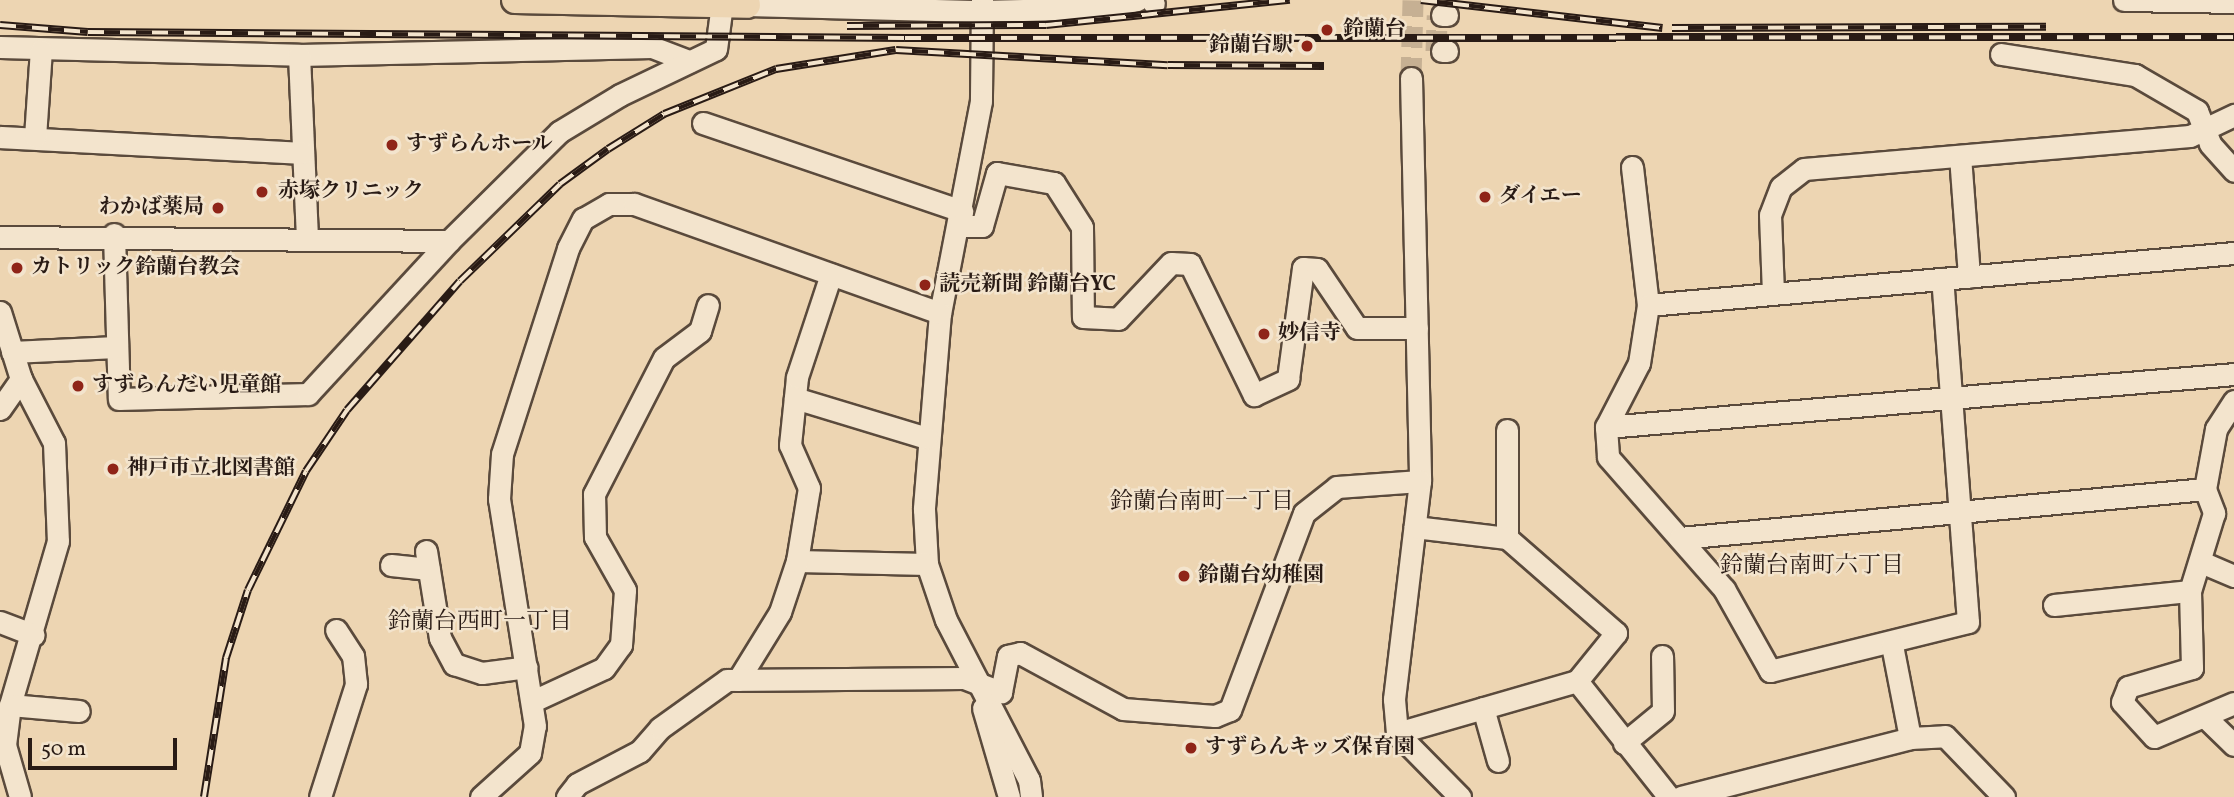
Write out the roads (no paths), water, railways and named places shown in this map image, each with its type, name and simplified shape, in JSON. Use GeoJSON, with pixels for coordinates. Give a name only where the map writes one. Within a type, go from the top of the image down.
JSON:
{"type":"FeatureCollection","features":[{"type":"Feature","properties":{"kind":"main road"},"geometry":{"type":"LineString","coordinates":[[515,0],[728,2]]}},
{"type":"Feature","properties":{"kind":"street"},"geometry":{"type":"LineString","coordinates":[[2124,0],[2234,2]]}},
{"type":"Feature","properties":{"kind":"street"},"geometry":{"type":"LineString","coordinates":[[114,234],[119,399],[309,394],[449,241],[559,132],[689,61],[716,50],[728,2],[1105,8],[1148,1]]}},
{"type":"Feature","properties":{"kind":"street"},"geometry":{"type":"LineString","coordinates":[[982,6],[981,101],[961,218],[940,313],[927,438],[927,564],[946,620],[985,690],[1031,797]]}},
{"type":"Feature","properties":{"kind":"street"},"geometry":{"type":"LineString","coordinates":[[0,47],[299,55],[652,47],[689,61]]}},
{"type":"Feature","properties":{"kind":"street"},"geometry":{"type":"LineString","coordinates":[[35,137],[41,50]]}},
{"type":"Feature","properties":{"kind":"street"},"geometry":{"type":"LineString","coordinates":[[2001,54],[2135,75],[2197,111],[2218,158],[2234,171]]}},
{"type":"Feature","properties":{"kind":"street"},"geometry":{"type":"LineString","coordinates":[[299,55],[307,240]]}},
{"type":"Feature","properties":{"kind":"street"},"geometry":{"type":"LineString","coordinates":[[1411,78],[1420,481],[1394,699],[1396,733],[1460,797]]}},
{"type":"Feature","properties":{"kind":"street"},"geometry":{"type":"LineString","coordinates":[[1773,293],[1770,215],[1781,187],[1804,169],[2190,136],[2234,115]]}},
{"type":"Feature","properties":{"kind":"street"},"geometry":{"type":"LineString","coordinates":[[703,123],[982,226],[996,173],[1054,183],[1082,227],[1083,317],[1118,319],[1171,263],[1190,264],[1254,395],[1287,379],[1303,268],[1317,270],[1357,328],[1418,328]]}},
{"type":"Feature","properties":{"kind":"street"},"geometry":{"type":"LineString","coordinates":[[0,137],[303,153]]}},
{"type":"Feature","properties":{"kind":"street"},"geometry":{"type":"LineString","coordinates":[[1960,156],[1969,277]]}},
{"type":"Feature","properties":{"kind":"street"},"geometry":{"type":"LineString","coordinates":[[1632,167],[1648,305],[1639,363],[1606,427],[1608,457],[1724,589],[1770,671],[1892,645],[1968,622],[1941,279]]}},
{"type":"Feature","properties":{"kind":"street"},"geometry":{"type":"LineString","coordinates":[[481,797],[530,753],[533,701],[499,499],[502,454],[568,248],[583,219],[609,204],[635,204],[940,313]]}},
{"type":"Feature","properties":{"kind":"street"},"geometry":{"type":"LineString","coordinates":[[0,237],[114,234],[449,241]]}},
{"type":"Feature","properties":{"kind":"street"},"geometry":{"type":"LineString","coordinates":[[1648,305],[2234,253]]}},
{"type":"Feature","properties":{"kind":"street"},"geometry":{"type":"LineString","coordinates":[[738,680],[780,612],[797,561],[809,488],[790,445],[795,398],[831,274]]}},
{"type":"Feature","properties":{"kind":"street"},"geometry":{"type":"LineString","coordinates":[[533,701],[604,668],[621,645],[625,590],[595,537],[594,494],[664,358],[700,331],[708,305]]}},
{"type":"Feature","properties":{"kind":"street"},"geometry":{"type":"LineString","coordinates":[[0,312],[6,340],[21,379],[54,443],[58,541],[34,635],[10,705],[3,746],[20,797]]}},
{"type":"Feature","properties":{"kind":"street"},"geometry":{"type":"LineString","coordinates":[[6,340],[116,347]]}},
{"type":"Feature","properties":{"kind":"street"},"geometry":{"type":"LineString","coordinates":[[1606,427],[2234,374]]}},
{"type":"Feature","properties":{"kind":"street"},"geometry":{"type":"LineString","coordinates":[[0,410],[21,379]]}},
{"type":"Feature","properties":{"kind":"street"},"geometry":{"type":"LineString","coordinates":[[795,398],[927,438]]}},
{"type":"Feature","properties":{"kind":"street"},"geometry":{"type":"LineString","coordinates":[[2234,401],[2205,489],[2214,513],[2190,591],[2193,667],[2128,687],[2122,702],[2154,737],[2206,718],[2234,703]]}},
{"type":"Feature","properties":{"kind":"street"},"geometry":{"type":"LineString","coordinates":[[1507,430],[1507,538]]}},
{"type":"Feature","properties":{"kind":"street"},"geometry":{"type":"LineString","coordinates":[[567,797],[577,784],[639,751],[660,728],[727,681],[964,678],[985,690],[1001,692],[1008,656],[1020,653],[1123,709],[1215,716],[1230,710],[1304,513],[1337,487],[1420,481]]}},
{"type":"Feature","properties":{"kind":"street"},"geometry":{"type":"LineString","coordinates":[[1680,538],[2205,489]]}},
{"type":"Feature","properties":{"kind":"street"},"geometry":{"type":"LineString","coordinates":[[1396,733],[1577,681],[1616,633],[1507,538],[1415,527]]}},
{"type":"Feature","properties":{"kind":"street"},"geometry":{"type":"LineString","coordinates":[[391,565],[427,560],[440,638],[454,664],[482,673],[527,667]]}},
{"type":"Feature","properties":{"kind":"street"},"geometry":{"type":"LineString","coordinates":[[797,561],[927,564]]}},
{"type":"Feature","properties":{"kind":"street"},"geometry":{"type":"LineString","coordinates":[[2201,562],[2234,576]]}},
{"type":"Feature","properties":{"kind":"street"},"geometry":{"type":"LineString","coordinates":[[2054,605],[2190,591]]}},
{"type":"Feature","properties":{"kind":"street"},"geometry":{"type":"LineString","coordinates":[[0,622],[34,635]]}},
{"type":"Feature","properties":{"kind":"street"},"geometry":{"type":"LineString","coordinates":[[320,797],[356,684],[353,656],[336,630]]}},
{"type":"Feature","properties":{"kind":"street"},"geometry":{"type":"LineString","coordinates":[[1892,645],[1910,738]]}},
{"type":"Feature","properties":{"kind":"street"},"geometry":{"type":"LineString","coordinates":[[1624,743],[1663,711],[1662,656]]}},
{"type":"Feature","properties":{"kind":"street"},"geometry":{"type":"LineString","coordinates":[[1577,681],[1669,797]]}},
{"type":"Feature","properties":{"kind":"street"},"geometry":{"type":"LineString","coordinates":[[985,690],[983,710],[1009,797]]}},
{"type":"Feature","properties":{"kind":"street"},"geometry":{"type":"LineString","coordinates":[[10,705],[79,711]]}},
{"type":"Feature","properties":{"kind":"street"},"geometry":{"type":"LineString","coordinates":[[1483,708],[1498,761]]}},
{"type":"Feature","properties":{"kind":"street"},"geometry":{"type":"LineString","coordinates":[[2206,718],[2234,745]]}},
{"type":"Feature","properties":{"kind":"street"},"geometry":{"type":"LineString","coordinates":[[1681,797],[1910,738],[1945,736],[2004,797]]}},
{"type":"Feature","properties":{"kind":"tunnel"},"geometry":{"type":"LineString","coordinates":[[1411,78],[1413,0]]}},
{"type":"Feature","properties":{"kind":"tunnel"},"geometry":{"type":"LineString","coordinates":[[1436,51],[1437,15],[1447,15]]}},
{"type":"Feature","properties":{"kind":"railway"},"geometry":{"type":"LineString","coordinates":[[847,26],[1046,25],[1290,0]]}},
{"type":"Feature","properties":{"kind":"railway"},"geometry":{"type":"LineString","coordinates":[[1421,0],[1662,28]]}},
{"type":"Feature","properties":{"kind":"railway"},"geometry":{"type":"LineString","coordinates":[[0,25],[88,32],[905,38],[2234,37]]}},
{"type":"Feature","properties":{"kind":"railway"},"geometry":{"type":"LineString","coordinates":[[1672,28],[2046,27]]}},
{"type":"Feature","properties":{"kind":"railway"},"geometry":{"type":"LineString","coordinates":[[204,797],[226,658],[248,590],[306,471],[347,410],[460,281],[560,184],[608,149],[664,114],[776,69],[896,50],[1168,65],[1324,66]]}},
{"type":"Feature","properties":{"kind":"place","name":"鈴蘭台"},"geometry":{"type":"Point","coordinates":[1327,30]}},
{"type":"Feature","properties":{"kind":"place","name":"鈴蘭台駅"},"geometry":{"type":"Point","coordinates":[1307,46]}},
{"type":"Feature","properties":{"kind":"place","name":"すずらんホール"},"geometry":{"type":"Point","coordinates":[392,145]}},
{"type":"Feature","properties":{"kind":"place","name":"赤塚クリニック"},"geometry":{"type":"Point","coordinates":[262,192]}},
{"type":"Feature","properties":{"kind":"place","name":"ダイエー"},"geometry":{"type":"Point","coordinates":[1485,197]}},
{"type":"Feature","properties":{"kind":"place","name":"わかば薬局"},"geometry":{"type":"Point","coordinates":[218,208]}},
{"type":"Feature","properties":{"kind":"place","name":"カトリック鈴蘭台教会"},"geometry":{"type":"Point","coordinates":[17,268]}},
{"type":"Feature","properties":{"kind":"place","name":"読売新聞 鈴蘭台YC"},"geometry":{"type":"Point","coordinates":[925,285]}},
{"type":"Feature","properties":{"kind":"place","name":"妙信寺"},"geometry":{"type":"Point","coordinates":[1264,334]}},
{"type":"Feature","properties":{"kind":"place","name":"すずらんだい児童館"},"geometry":{"type":"Point","coordinates":[78,386]}},
{"type":"Feature","properties":{"kind":"place","name":"神戸市立北図書館"},"geometry":{"type":"Point","coordinates":[113,469]}},
{"type":"Feature","properties":{"kind":"place","name":"鈴蘭台幼稚園"},"geometry":{"type":"Point","coordinates":[1184,576]}},
{"type":"Feature","properties":{"kind":"place","name":"すずらんキッズ保育園"},"geometry":{"type":"Point","coordinates":[1191,748]}},
{"type":"Feature","properties":{"kind":"district","name":"鈴蘭台南町一丁目"},"geometry":{"type":"Point","coordinates":[1202,502]}},
{"type":"Feature","properties":{"kind":"district","name":"鈴蘭台南町六丁目"},"geometry":{"type":"Point","coordinates":[1812,566]}},
{"type":"Feature","properties":{"kind":"district","name":"鈴蘭台西町一丁目"},"geometry":{"type":"Point","coordinates":[480,622]}}]}
